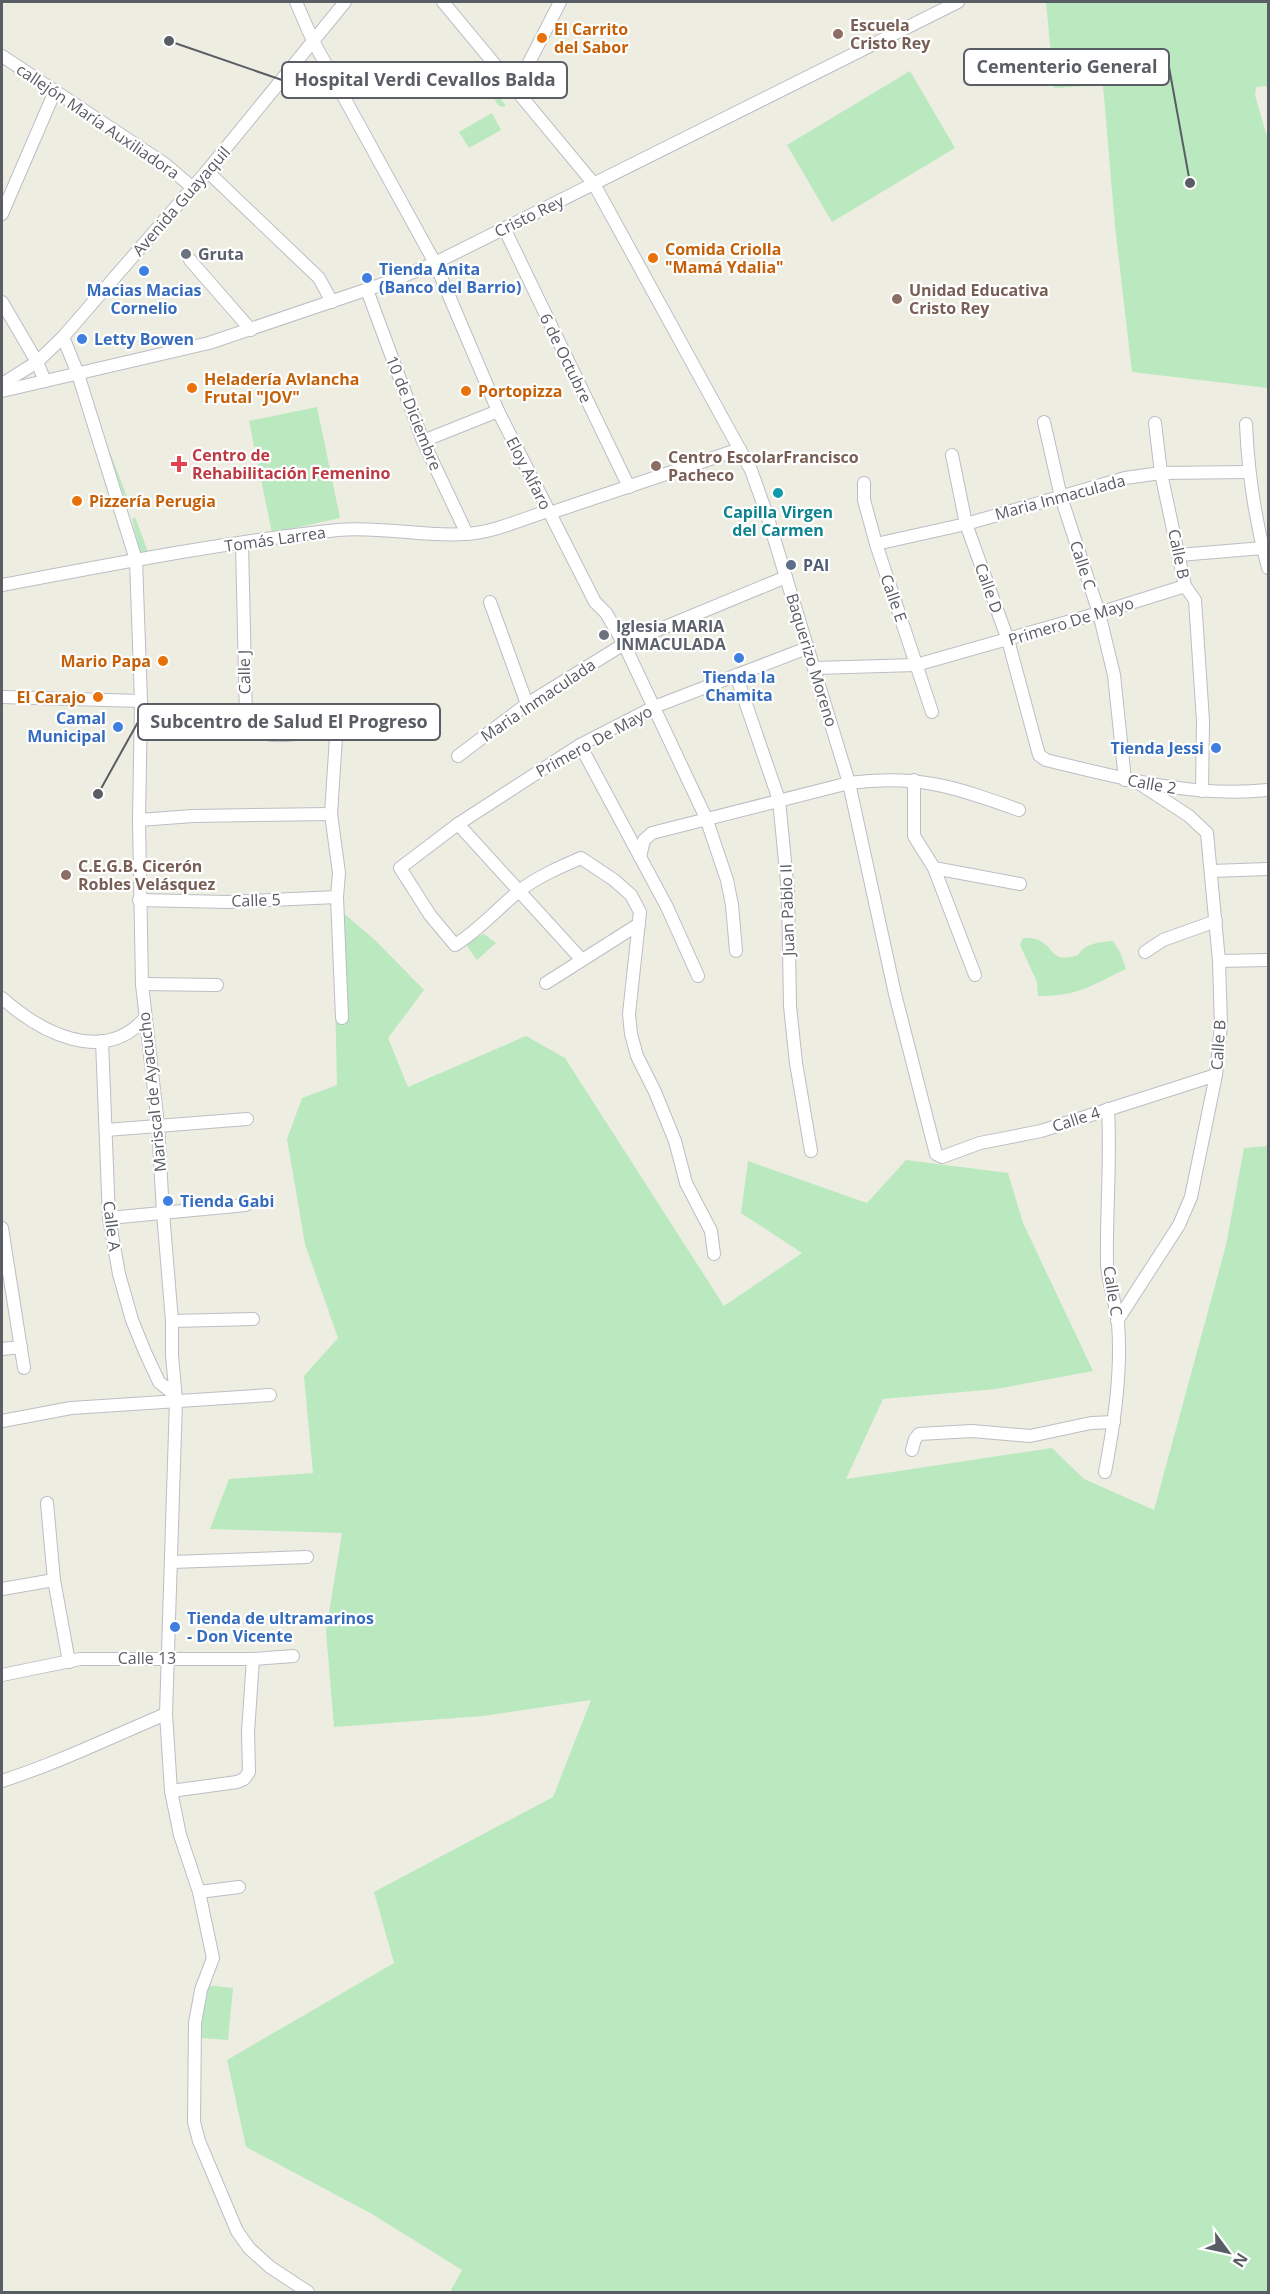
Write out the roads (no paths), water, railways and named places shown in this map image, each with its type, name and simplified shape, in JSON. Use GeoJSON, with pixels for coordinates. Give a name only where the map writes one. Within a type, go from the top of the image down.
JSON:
{"type":"FeatureCollection","features":[{"type":"Feature","properties":{"kind":"street","name":"Eloy Alfaro"},"geometry":{"type":"LineString","coordinates":[[296,2],[313,41],[435,262],[498,411],[595,602],[606,612],[624,644],[654,707],[705,818],[727,880],[732,905],[736,951]]}},
{"type":"Feature","properties":{"kind":"street","name":"Avenida Guayaquil"},"geometry":{"type":"LineString","coordinates":[[2,384],[37,362],[63,337],[193,188],[345,2]]}},
{"type":"Feature","properties":{"kind":"street","name":"Baquerizo Moreno"},"geometry":{"type":"LineString","coordinates":[[443,2],[594,183],[741,450],[760,493],[849,783],[886,959],[936,1154]]}},
{"type":"Feature","properties":{"kind":"street"},"geometry":{"type":"LineString","coordinates":[[516,88],[560,2]]}},
{"type":"Feature","properties":{"kind":"street","name":"Cristo Rey"},"geometry":{"type":"LineString","coordinates":[[2,391],[209,343],[367,290],[435,262],[504,228],[937,7],[958,2]]}},
{"type":"Feature","properties":{"kind":"street","name":"callejón María Auxiliadora"},"geometry":{"type":"LineString","coordinates":[[2,56],[165,164],[193,188]]}},
{"type":"Feature","properties":{"kind":"street"},"geometry":{"type":"LineString","coordinates":[[2,214],[55,91]]}},
{"type":"Feature","properties":{"kind":"street"},"geometry":{"type":"LineString","coordinates":[[207,171],[319,278],[332,302]]}},
{"type":"Feature","properties":{"kind":"street","name":"6 de Octubre"},"geometry":{"type":"LineString","coordinates":[[504,228],[629,487]]}},
{"type":"Feature","properties":{"kind":"street"},"geometry":{"type":"LineString","coordinates":[[190,260],[251,330]]}},
{"type":"Feature","properties":{"kind":"street","name":"10 de Diciembre"},"geometry":{"type":"LineString","coordinates":[[367,290],[423,441],[467,534]]}},
{"type":"Feature","properties":{"kind":"street"},"geometry":{"type":"LineString","coordinates":[[2,302],[37,362],[45,381]]}},
{"type":"Feature","properties":{"kind":"street","name":"Mariscal de Ayacucho"},"geometry":{"type":"LineString","coordinates":[[63,337],[78,374],[136,560],[141,701],[139,900],[142,984],[158,1125],[175,1397],[172,1562],[165,1714],[171,1791],[180,1836],[199,1892],[213,1958],[201,1990],[195,2023],[194,2122],[199,2141],[237,2231],[249,2248],[270,2267],[308,2292]]}},
{"type":"Feature","properties":{"kind":"street"},"geometry":{"type":"LineString","coordinates":[[423,441],[498,411]]}},
{"type":"Feature","properties":{"kind":"street","name":"Calle C"},"geometry":{"type":"LineString","coordinates":[[1044,422],[1061,497],[1099,613],[1114,675],[1131,781]]}},
{"type":"Feature","properties":{"kind":"street","name":"Calle B"},"geometry":{"type":"LineString","coordinates":[[1155,423],[1161,473],[1185,586],[1195,600],[1203,721],[1202,791]]}},
{"type":"Feature","properties":{"kind":"street"},"geometry":{"type":"LineString","coordinates":[[1246,423],[1248,472],[1269,568]]}},
{"type":"Feature","properties":{"kind":"street","name":"Tomás Larrea"},"geometry":{"type":"LineString","coordinates":[[2,585],[136,560],[314,533],[360,529],[467,534],[549,512],[741,450]]}},
{"type":"Feature","properties":{"kind":"street","name":"Calle D"},"geometry":{"type":"LineString","coordinates":[[952,455],[966,524],[1008,640],[1039,755]]}},
{"type":"Feature","properties":{"kind":"street","name":"Maria Inmaculada"},"geometry":{"type":"LineString","coordinates":[[876,544],[966,524],[1125,478],[1161,473],[1248,472]]}},
{"type":"Feature","properties":{"kind":"street","name":"Calle E"},"geometry":{"type":"LineString","coordinates":[[864,483],[864,500],[876,544],[932,712]]}},
{"type":"Feature","properties":{"kind":"street","name":"Calle J"},"geometry":{"type":"LineString","coordinates":[[242,544],[246,719],[254,728],[273,735],[322,734],[336,737],[332,814]]}},
{"type":"Feature","properties":{"kind":"street"},"geometry":{"type":"LineString","coordinates":[[1179,555],[1263,548]]}},
{"type":"Feature","properties":{"kind":"street","name":"Maria Inmaculada"},"geometry":{"type":"LineString","coordinates":[[458,756],[527,704],[624,644],[786,577]]}},
{"type":"Feature","properties":{"kind":"street","name":"Primero De Mayo"},"geometry":{"type":"LineString","coordinates":[[815,668],[916,665],[1008,640],[1185,586]]}},
{"type":"Feature","properties":{"kind":"street"},"geometry":{"type":"LineString","coordinates":[[490,602],[527,704]]}},
{"type":"Feature","properties":{"kind":"street","name":"Primero De Mayo"},"geometry":{"type":"LineString","coordinates":[[520,891],[473,934],[455,945],[430,915],[400,868],[458,824],[580,745],[654,707],[807,648]]}},
{"type":"Feature","properties":{"kind":"street","name":"Juan Pablo II"},"geometry":{"type":"LineString","coordinates":[[736,675],[779,800],[788,892],[790,1006],[796,1063],[811,1151]]}},
{"type":"Feature","properties":{"kind":"street"},"geometry":{"type":"LineString","coordinates":[[2,697],[141,701]]}},
{"type":"Feature","properties":{"kind":"street"},"geometry":{"type":"LineString","coordinates":[[580,745],[667,907],[698,976]]}},
{"type":"Feature","properties":{"kind":"street","name":"Calle 2"},"geometry":{"type":"LineString","coordinates":[[1039,755],[1046,760],[1131,781],[1202,791],[1269,790]]}},
{"type":"Feature","properties":{"kind":"street"},"geometry":{"type":"LineString","coordinates":[[640,857],[644,840],[652,833],[849,783],[885,779],[914,780],[970,792],[1019,810]]}},
{"type":"Feature","properties":{"kind":"street"},"geometry":{"type":"LineString","coordinates":[[914,780],[914,836],[934,868],[975,975]]}},
{"type":"Feature","properties":{"kind":"street","name":"Calle B"},"geometry":{"type":"LineString","coordinates":[[1118,1321],[1179,1225],[1191,1197],[1216,1075],[1221,1026],[1219,960],[1207,833],[1200,825],[1131,781]]}},
{"type":"Feature","properties":{"kind":"street"},"geometry":{"type":"LineString","coordinates":[[139,820],[332,814],[339,873],[337,897],[342,1018]]}},
{"type":"Feature","properties":{"kind":"street"},"geometry":{"type":"LineString","coordinates":[[458,824],[581,959]]}},
{"type":"Feature","properties":{"kind":"street"},"geometry":{"type":"LineString","coordinates":[[520,891],[559,867],[580,858],[614,880],[631,895],[640,912],[629,1014],[631,1034],[637,1056],[675,1141],[686,1183],[711,1231],[714,1254]]}},
{"type":"Feature","properties":{"kind":"street"},"geometry":{"type":"LineString","coordinates":[[934,868],[1020,884]]}},
{"type":"Feature","properties":{"kind":"street"},"geometry":{"type":"LineString","coordinates":[[1211,871],[1269,869]]}},
{"type":"Feature","properties":{"kind":"street","name":"Calle 5"},"geometry":{"type":"LineString","coordinates":[[139,900],[228,902],[337,897]]}},
{"type":"Feature","properties":{"kind":"street"},"geometry":{"type":"LineString","coordinates":[[1145,952],[1163,940],[1216,921]]}},
{"type":"Feature","properties":{"kind":"street"},"geometry":{"type":"LineString","coordinates":[[546,983],[639,924]]}},
{"type":"Feature","properties":{"kind":"street"},"geometry":{"type":"LineString","coordinates":[[1219,960],[1269,960]]}},
{"type":"Feature","properties":{"kind":"street"},"geometry":{"type":"LineString","coordinates":[[142,984],[217,985]]}},
{"type":"Feature","properties":{"kind":"street"},"geometry":{"type":"LineString","coordinates":[[2,998],[27,1018],[54,1034],[72,1039],[102,1041],[125,1036],[145,1018]]}},
{"type":"Feature","properties":{"kind":"street","name":"Calle A"},"geometry":{"type":"LineString","coordinates":[[102,1041],[109,1218],[119,1274],[132,1320],[159,1382],[175,1397]]}},
{"type":"Feature","properties":{"kind":"street","name":"Calle 4"},"geometry":{"type":"LineString","coordinates":[[936,1154],[942,1157],[980,1143],[1041,1131],[1216,1075]]}},
{"type":"Feature","properties":{"kind":"street","name":"Calle C"},"geometry":{"type":"LineString","coordinates":[[1106,1472],[1114,1422],[1119,1346],[1118,1321],[1107,1266],[1110,1144],[1108,1109]]}},
{"type":"Feature","properties":{"kind":"street"},"geometry":{"type":"LineString","coordinates":[[106,1130],[248,1119]]}},
{"type":"Feature","properties":{"kind":"street"},"geometry":{"type":"LineString","coordinates":[[109,1218],[246,1205]]}},
{"type":"Feature","properties":{"kind":"street"},"geometry":{"type":"LineString","coordinates":[[2,1228],[24,1368]]}},
{"type":"Feature","properties":{"kind":"street"},"geometry":{"type":"LineString","coordinates":[[172,1321],[253,1319]]}},
{"type":"Feature","properties":{"kind":"street"},"geometry":{"type":"LineString","coordinates":[[2,1349],[21,1347]]}},
{"type":"Feature","properties":{"kind":"street"},"geometry":{"type":"LineString","coordinates":[[2,1421],[71,1408],[175,1397],[270,1395]]}},
{"type":"Feature","properties":{"kind":"street"},"geometry":{"type":"LineString","coordinates":[[912,1450],[915,1439],[920,1434],[972,1431],[1030,1436],[1091,1423],[1114,1422]]}},
{"type":"Feature","properties":{"kind":"street"},"geometry":{"type":"LineString","coordinates":[[47,1503],[54,1580],[69,1662]]}},
{"type":"Feature","properties":{"kind":"street"},"geometry":{"type":"LineString","coordinates":[[172,1562],[307,1557]]}},
{"type":"Feature","properties":{"kind":"street"},"geometry":{"type":"LineString","coordinates":[[2,1589],[54,1580]]}},
{"type":"Feature","properties":{"kind":"street","name":"Calle 13"},"geometry":{"type":"LineString","coordinates":[[2,1675],[80,1659],[253,1659],[293,1656]]}},
{"type":"Feature","properties":{"kind":"street"},"geometry":{"type":"LineString","coordinates":[[171,1791],[237,1782],[244,1779],[249,1772],[248,1732],[253,1659]]}},
{"type":"Feature","properties":{"kind":"street"},"geometry":{"type":"LineString","coordinates":[[2,1781],[43,1768],[165,1714]]}},
{"type":"Feature","properties":{"kind":"street"},"geometry":{"type":"LineString","coordinates":[[199,1892],[239,1887]]}},
{"type":"Feature","properties":{"kind":"place","name":"Escuela Cristo Rey"},"geometry":{"type":"Point","coordinates":[838,34]}},
{"type":"Feature","properties":{"kind":"place","name":"El Carrito del Sabor"},"geometry":{"type":"Point","coordinates":[542,38]}},
{"type":"Feature","properties":{"kind":"place","name":"Hospital Verdi Cevallos Balda"},"geometry":{"type":"Point","coordinates":[169,41]}},
{"type":"Feature","properties":{"kind":"place","name":"Cementerio General"},"geometry":{"type":"Point","coordinates":[1190,183]}},
{"type":"Feature","properties":{"kind":"place","name":"Gruta"},"geometry":{"type":"Point","coordinates":[186,254]}},
{"type":"Feature","properties":{"kind":"place","name":"Comida Criolla \"Mamá Ydalia\""},"geometry":{"type":"Point","coordinates":[653,258]}},
{"type":"Feature","properties":{"kind":"place","name":"Macias Macias Cornelio"},"geometry":{"type":"Point","coordinates":[144,271]}},
{"type":"Feature","properties":{"kind":"place","name":"Tienda Anita (Banco del Barrio)"},"geometry":{"type":"Point","coordinates":[367,278]}},
{"type":"Feature","properties":{"kind":"place","name":"Unidad Educativa Cristo Rey"},"geometry":{"type":"Point","coordinates":[897,299]}},
{"type":"Feature","properties":{"kind":"place","name":"Letty Bowen"},"geometry":{"type":"Point","coordinates":[82,339]}},
{"type":"Feature","properties":{"kind":"place","name":"Heladería Avlancha Frutal \"JOV\""},"geometry":{"type":"Point","coordinates":[192,388]}},
{"type":"Feature","properties":{"kind":"place","name":"Portopizza"},"geometry":{"type":"Point","coordinates":[466,391]}},
{"type":"Feature","properties":{"kind":"place","name":"Centro de Rehabilitación Femenino"},"geometry":{"type":"Point","coordinates":[179,464]}},
{"type":"Feature","properties":{"kind":"place","name":"Centro EscolarFrancisco Pacheco"},"geometry":{"type":"Point","coordinates":[656,466]}},
{"type":"Feature","properties":{"kind":"place","name":"Capilla Virgen del Carmen"},"geometry":{"type":"Point","coordinates":[778,493]}},
{"type":"Feature","properties":{"kind":"place","name":"Pizzería Perugia"},"geometry":{"type":"Point","coordinates":[77,501]}},
{"type":"Feature","properties":{"kind":"place","name":"PAI"},"geometry":{"type":"Point","coordinates":[791,565]}},
{"type":"Feature","properties":{"kind":"place","name":"Iglesia MARIA INMACULADA"},"geometry":{"type":"Point","coordinates":[604,635]}},
{"type":"Feature","properties":{"kind":"place","name":"Tienda la Chamita"},"geometry":{"type":"Point","coordinates":[739,658]}},
{"type":"Feature","properties":{"kind":"place","name":"Mario Papa"},"geometry":{"type":"Point","coordinates":[163,661]}},
{"type":"Feature","properties":{"kind":"place","name":"El Carajo"},"geometry":{"type":"Point","coordinates":[98,697]}},
{"type":"Feature","properties":{"kind":"place","name":"Camal Municipal"},"geometry":{"type":"Point","coordinates":[118,727]}},
{"type":"Feature","properties":{"kind":"place","name":"Tienda Jessi"},"geometry":{"type":"Point","coordinates":[1216,748]}},
{"type":"Feature","properties":{"kind":"place","name":"Subcentro de Salud El Progreso"},"geometry":{"type":"Point","coordinates":[98,794]}},
{"type":"Feature","properties":{"kind":"place","name":"C.E.G.B. Cicerón Robles Velásquez"},"geometry":{"type":"Point","coordinates":[66,875]}},
{"type":"Feature","properties":{"kind":"place","name":"Tienda Gabi"},"geometry":{"type":"Point","coordinates":[168,1201]}},
{"type":"Feature","properties":{"kind":"place","name":"Tienda de ultramarinos - Don Vicente"},"geometry":{"type":"Point","coordinates":[175,1627]}}]}
